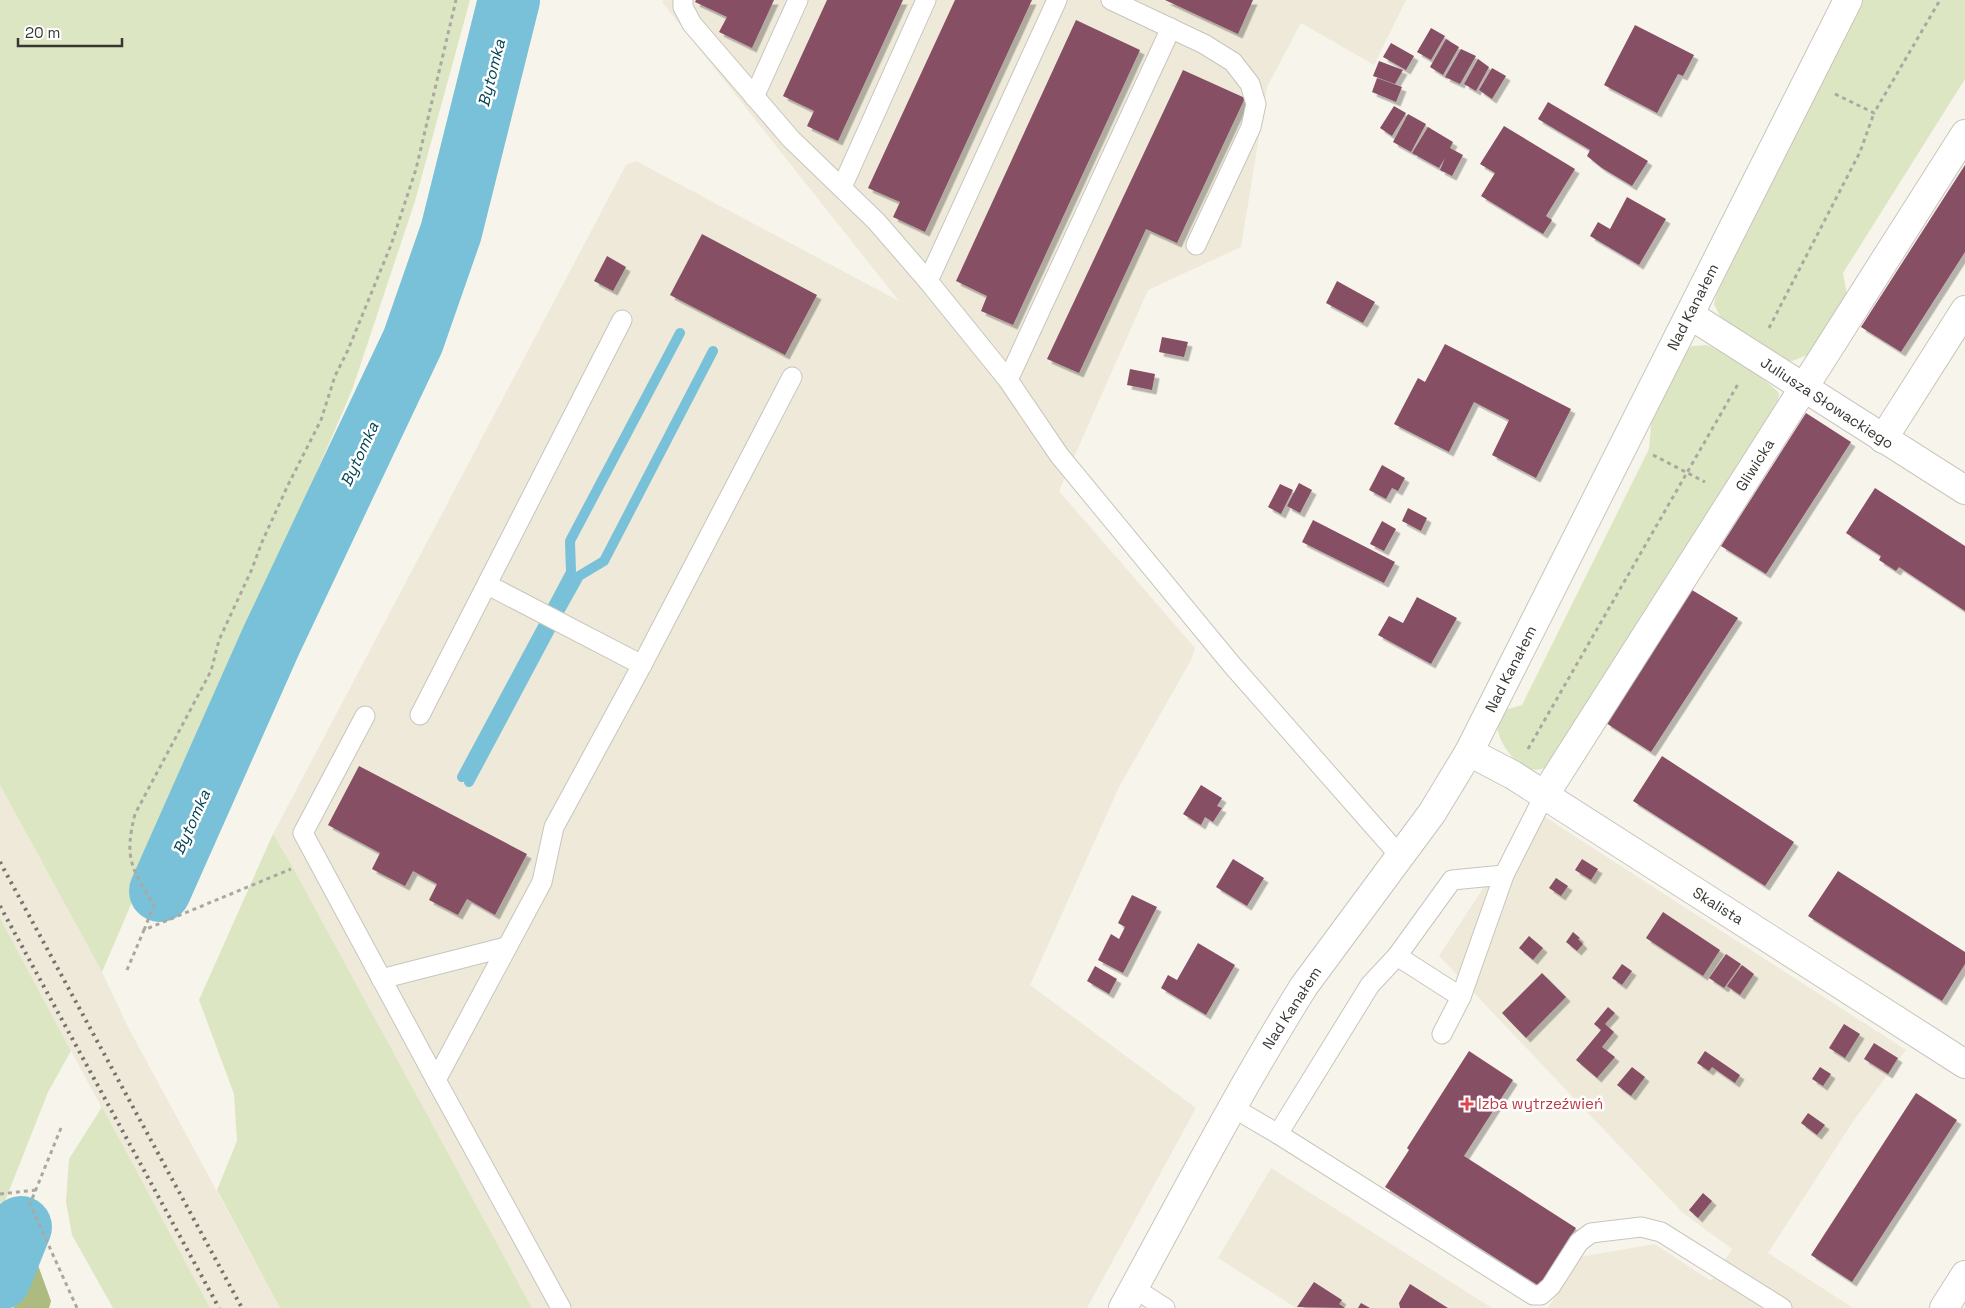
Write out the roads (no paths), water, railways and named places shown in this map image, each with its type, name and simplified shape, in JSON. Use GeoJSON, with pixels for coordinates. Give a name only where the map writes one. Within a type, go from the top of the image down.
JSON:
{"type":"FeatureCollection","features":[{"type":"Feature","properties":{"kind":"street","name":"Nad Kanałem"},"geometry":{"type":"LineString","coordinates":[[1128,1298],[1232,1107],[1304,986],[1432,813],[1469,752],[1848,0]]}},
{"type":"Feature","properties":{"kind":"street","name":"Gliwicka"},"geometry":{"type":"LineString","coordinates":[[1544,796],[1965,134]]}},
{"type":"Feature","properties":{"kind":"street"},"geometry":{"type":"LineString","coordinates":[[1883,439],[1965,310]]}},
{"type":"Feature","properties":{"kind":"street","name":"Juliusza Słowackiego"},"geometry":{"type":"LineString","coordinates":[[1690,315],[1965,490]]}},
{"type":"Feature","properties":{"kind":"street","name":"Skalista"},"geometry":{"type":"LineString","coordinates":[[1469,752],[1513,776],[1965,1064]]}},
{"type":"Feature","properties":{"kind":"street"},"geometry":{"type":"LineString","coordinates":[[1944,1308],[1965,1275]]}},
{"type":"Feature","properties":{"kind":"lane"},"geometry":{"type":"LineString","coordinates":[[683,0],[683,7],[692,24],[791,139],[876,221],[928,281],[1008,380],[1059,455],[1226,658],[1400,856]]}},
{"type":"Feature","properties":{"kind":"lane"},"geometry":{"type":"LineString","coordinates":[[754,97],[798,0]]}},
{"type":"Feature","properties":{"kind":"lane"},"geometry":{"type":"LineString","coordinates":[[842,187],[926,0]]}},
{"type":"Feature","properties":{"kind":"lane"},"geometry":{"type":"LineString","coordinates":[[928,281],[1057,0]]}},
{"type":"Feature","properties":{"kind":"lane"},"geometry":{"type":"LineString","coordinates":[[1111,0],[1204,44],[1233,62],[1250,84],[1256,104],[1251,127],[1196,245]]}},
{"type":"Feature","properties":{"kind":"lane"},"geometry":{"type":"LineString","coordinates":[[1008,380],[1171,28]]}},
{"type":"Feature","properties":{"kind":"lane"},"geometry":{"type":"LineString","coordinates":[[420,715],[622,320]]}},
{"type":"Feature","properties":{"kind":"lane"},"geometry":{"type":"LineString","coordinates":[[436,1080],[542,882],[554,827],[642,665],[792,377]]}},
{"type":"Feature","properties":{"kind":"lane"},"geometry":{"type":"LineString","coordinates":[[488,585],[642,665]]}},
{"type":"Feature","properties":{"kind":"lane"},"geometry":{"type":"LineString","coordinates":[[365,716],[303,833],[561,1308]]}},
{"type":"Feature","properties":{"kind":"lane"},"geometry":{"type":"LineString","coordinates":[[1442,1034],[1462,996],[1504,876],[1544,796]]}},
{"type":"Feature","properties":{"kind":"lane"},"geometry":{"type":"LineString","coordinates":[[1278,1134],[1370,985],[1397,956],[1452,880],[1504,876]]}},
{"type":"Feature","properties":{"kind":"lane"},"geometry":{"type":"LineString","coordinates":[[381,979],[506,947]]}},
{"type":"Feature","properties":{"kind":"lane"},"geometry":{"type":"LineString","coordinates":[[1397,956],[1462,996]]}},
{"type":"Feature","properties":{"kind":"lane"},"geometry":{"type":"LineString","coordinates":[[1232,1107],[1533,1295],[1541,1295],[1551,1286],[1578,1242],[1591,1233],[1642,1227],[1661,1232],[1782,1308]]}},
{"type":"Feature","properties":{"kind":"lane"},"geometry":{"type":"LineString","coordinates":[[1128,1298],[1166,1308]]}},
{"type":"Feature","properties":{"kind":"waterway","name":"Bytomka"},"geometry":{"type":"LineString","coordinates":[[160,891],[271,641],[413,341],[451,232],[509,0]]}},
{"type":"Feature","properties":{"kind":"waterway"},"geometry":{"type":"LineString","coordinates":[[553,606],[571,572],[570,541],[680,333]]}},
{"type":"Feature","properties":{"kind":"waterway"},"geometry":{"type":"LineString","coordinates":[[560,610],[579,576],[604,561],[713,351]]}},
{"type":"Feature","properties":{"kind":"waterway"},"geometry":{"type":"LineString","coordinates":[[462,777],[543,626]]}},
{"type":"Feature","properties":{"kind":"waterway"},"geometry":{"type":"LineString","coordinates":[[469,782],[550,630]]}},
{"type":"Feature","properties":{"kind":"waterway","name":"Bytomka"},"geometry":{"type":"LineString","coordinates":[[0,1279],[21,1227]]}},
{"type":"Feature","properties":{"kind":"railway"},"geometry":{"type":"LineString","coordinates":[[0,862],[242,1308]]}},
{"type":"Feature","properties":{"kind":"railway"},"geometry":{"type":"LineString","coordinates":[[0,906],[219,1308]]}},
{"type":"Feature","properties":{"kind":"place","name":"Izba wytrzeźwień"},"geometry":{"type":"Point","coordinates":[1467,1104]}}]}
